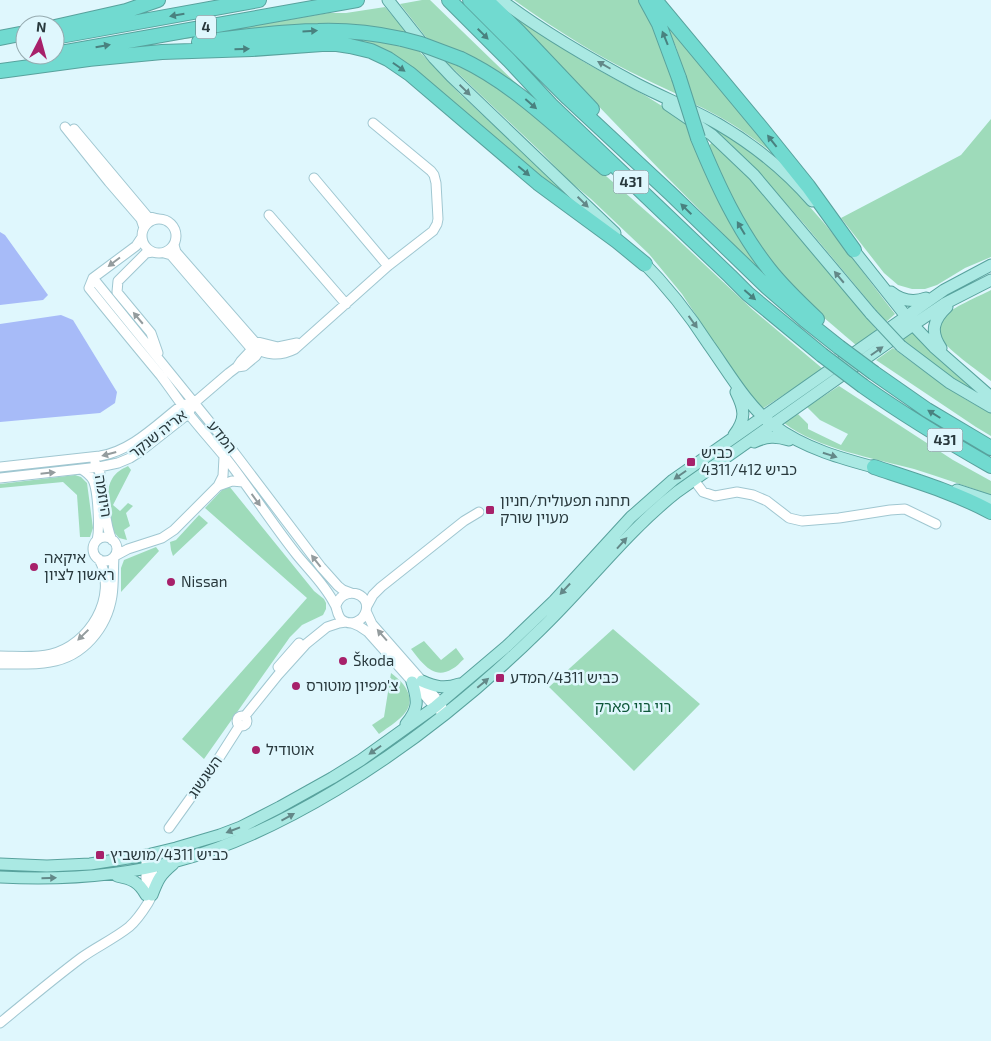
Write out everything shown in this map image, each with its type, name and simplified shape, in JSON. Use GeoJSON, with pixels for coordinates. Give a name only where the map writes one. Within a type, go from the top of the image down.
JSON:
{"type":"FeatureCollection","features":[{"type":"Feature","properties":{"kind":"highway"},"geometry":{"type":"LineString","coordinates":[[65,25],[158,0]]}},
{"type":"Feature","properties":{"kind":"highway","name":"4"},"geometry":{"type":"LineString","coordinates":[[65,35],[259,0]]}},
{"type":"Feature","properties":{"kind":"highway","name":"4"},"geometry":{"type":"LineString","coordinates":[[65,52],[357,0]]}},
{"type":"Feature","properties":{"kind":"highway","name":"431"},"geometry":{"type":"LineString","coordinates":[[449,0],[551,105],[748,294],[862,386],[927,429],[991,466]]}},
{"type":"Feature","properties":{"kind":"highway","name":"431"},"geometry":{"type":"LineString","coordinates":[[470,0],[568,98],[767,287],[805,320],[927,410],[991,448]]}},
{"type":"Feature","properties":{"kind":"highway"},"geometry":{"type":"LineString","coordinates":[[486,0],[519,32],[671,194]]}},
{"type":"Feature","properties":{"kind":"highway"},"geometry":{"type":"LineString","coordinates":[[646,0],[659,24],[698,138],[726,200],[744,232],[769,269],[841,345]]}},
{"type":"Feature","properties":{"kind":"highway"},"geometry":{"type":"LineString","coordinates":[[656,0],[764,130],[808,186],[854,250]]}},
{"type":"Feature","properties":{"kind":"highway"},"geometry":{"type":"LineString","coordinates":[[0,71],[200,42],[310,31],[364,32],[421,44],[461,59],[492,76],[521,96],[730,276]]}},
{"type":"Feature","properties":{"kind":"highway"},"geometry":{"type":"LineString","coordinates":[[0,38],[15,35]]}},
{"type":"Feature","properties":{"kind":"highway"},"geometry":{"type":"LineString","coordinates":[[0,47],[15,44]]}},
{"type":"Feature","properties":{"kind":"highway"},"geometry":{"type":"LineString","coordinates":[[88,59],[162,52],[322,44],[350,46],[370,51],[388,59],[410,74],[538,183],[645,264]]}},
{"type":"Feature","properties":{"kind":"highway"},"geometry":{"type":"LineString","coordinates":[[0,64],[15,61]]}},
{"type":"Feature","properties":{"kind":"highway"},"geometry":{"type":"LineString","coordinates":[[900,412],[991,472]]}},
{"type":"Feature","properties":{"kind":"highway"},"geometry":{"type":"LineString","coordinates":[[874,467],[944,491],[991,512]]}},
{"type":"Feature","properties":{"kind":"main road"},"geometry":{"type":"LineString","coordinates":[[388,0],[434,58],[451,76],[645,264],[684,309],[740,390],[767,421],[808,446]]}},
{"type":"Feature","properties":{"kind":"main road"},"geometry":{"type":"LineString","coordinates":[[502,0],[570,45],[638,84],[718,124],[771,160],[791,178],[854,250],[934,347],[991,397]]}},
{"type":"Feature","properties":{"kind":"main road"},"geometry":{"type":"LineString","coordinates":[[638,84],[712,135],[735,156],[754,175],[871,314],[901,346],[950,383],[991,407]]}},
{"type":"Feature","properties":{"kind":"main road"},"geometry":{"type":"LineString","coordinates":[[882,284],[900,298],[913,302],[944,290],[991,265]]}},
{"type":"Feature","properties":{"kind":"main road"},"geometry":{"type":"LineString","coordinates":[[0,877],[50,878],[108,875],[177,861],[236,842],[288,817],[335,790],[426,730],[489,679],[562,608],[642,523],[667,500],[818,379],[910,320],[991,280]]}},
{"type":"Feature","properties":{"kind":"main road"},"geometry":{"type":"LineString","coordinates":[[910,320],[944,290]]}},
{"type":"Feature","properties":{"kind":"main road"},"geometry":{"type":"LineString","coordinates":[[959,296],[943,310],[937,320],[934,332],[940,347],[960,370]]}},
{"type":"Feature","properties":{"kind":"main road"},"geometry":{"type":"LineString","coordinates":[[720,359],[741,403],[743,413],[742,422],[732,447]]}},
{"type":"Feature","properties":{"kind":"main road"},"geometry":{"type":"LineString","coordinates":[[0,864],[78,865],[147,856],[220,835],[257,819],[332,778],[361,760],[437,705],[507,646],[544,611],[651,498],[673,480],[732,447],[762,438],[781,437],[835,456],[991,501]]}},
{"type":"Feature","properties":{"kind":"main road"},"geometry":{"type":"LineString","coordinates":[[398,734],[414,713],[417,682],[444,688],[458,685],[468,680]]}},
{"type":"Feature","properties":{"kind":"main road"},"geometry":{"type":"LineString","coordinates":[[108,875],[128,878],[141,885],[149,895],[163,872],[177,861]]}},
{"type":"Feature","properties":{"kind":"street"},"geometry":{"type":"LineString","coordinates":[[153,252],[144,244],[141,219],[108,182],[68,126],[147,216],[163,220],[172,225],[176,235],[174,244],[176,252],[263,353],[277,355],[295,349],[388,266],[432,231],[437,224],[436,182],[434,175],[373,123]]}},
{"type":"Feature","properties":{"kind":"street"},"geometry":{"type":"LineString","coordinates":[[314,178],[388,266]]}},
{"type":"Feature","properties":{"kind":"street"},"geometry":{"type":"LineString","coordinates":[[269,215],[346,304]]}},
{"type":"Feature","properties":{"kind":"street"},"geometry":{"type":"LineString","coordinates":[[93,278],[136,246],[148,224],[158,219]]}},
{"type":"Feature","properties":{"kind":"street"},"geometry":{"type":"LineString","coordinates":[[164,253],[174,244]]}},
{"type":"Feature","properties":{"kind":"street"},"geometry":{"type":"LineString","coordinates":[[161,360],[151,333],[117,292],[118,281],[146,253],[153,252],[171,255],[249,346],[257,347]]}},
{"type":"Feature","properties":{"kind":"street","name":"המדע"},"geometry":{"type":"LineString","coordinates":[[336,608],[325,588],[281,534],[224,457],[89,288],[93,278],[230,447],[321,567],[343,590],[355,594]]}},
{"type":"Feature","properties":{"kind":"street"},"geometry":{"type":"LineString","coordinates":[[194,403],[237,367],[257,347]]}},
{"type":"Feature","properties":{"kind":"street"},"geometry":{"type":"LineString","coordinates":[[164,420],[171,407],[170,389]]}},
{"type":"Feature","properties":{"kind":"street","name":"אריה שנקר"},"geometry":{"type":"LineString","coordinates":[[0,467],[107,455],[135,442],[182,405],[194,403]]}},
{"type":"Feature","properties":{"kind":"street","name":"אריה שנקר"},"geometry":{"type":"LineString","coordinates":[[0,478],[99,467],[118,463],[141,451],[173,426],[188,414],[194,403]]}},
{"type":"Feature","properties":{"kind":"street"},"geometry":{"type":"LineString","coordinates":[[173,426],[186,421],[197,423]]}},
{"type":"Feature","properties":{"kind":"street"},"geometry":{"type":"LineString","coordinates":[[138,546],[114,541],[106,537],[98,540],[93,549],[95,556],[102,561],[108,561],[128,550],[168,535],[218,486],[222,476],[224,457]]}},
{"type":"Feature","properties":{"kind":"street","name":"היוזמה"},"geometry":{"type":"LineString","coordinates":[[87,458],[99,467],[108,528],[114,541]]}},
{"type":"Feature","properties":{"kind":"street"},"geometry":{"type":"LineString","coordinates":[[103,490],[108,472],[118,463]]}},
{"type":"Feature","properties":{"kind":"street","name":"היוזמה"},"geometry":{"type":"LineString","coordinates":[[81,469],[90,475],[94,485],[99,523],[98,540]]}},
{"type":"Feature","properties":{"kind":"street"},"geometry":{"type":"LineString","coordinates":[[694,480],[703,492],[715,496],[736,492],[753,495],[767,501],[789,518],[802,521],[905,509],[936,524]]}},
{"type":"Feature","properties":{"kind":"street"},"geometry":{"type":"LineString","coordinates":[[218,486],[232,481],[243,482]]}},
{"type":"Feature","properties":{"kind":"street"},"geometry":{"type":"LineString","coordinates":[[258,699],[295,655],[314,637],[332,625],[360,621],[373,595],[381,587],[464,521],[479,512]]}},
{"type":"Feature","properties":{"kind":"street"},"geometry":{"type":"LineString","coordinates":[[0,664],[56,661],[71,655],[87,644],[102,625],[110,605],[113,590],[114,557],[117,549],[114,541]]}},
{"type":"Feature","properties":{"kind":"street"},"geometry":{"type":"LineString","coordinates":[[0,656],[43,656],[52,654],[70,646],[81,638],[96,619],[103,601],[105,579],[99,559]]}},
{"type":"Feature","properties":{"kind":"street"},"geometry":{"type":"LineString","coordinates":[[258,699],[275,670],[288,654],[307,636],[332,617],[343,595],[369,593],[381,587]]}},
{"type":"Feature","properties":{"kind":"street"},"geometry":{"type":"LineString","coordinates":[[355,594],[363,599],[372,624],[417,682],[445,714]]}},
{"type":"Feature","properties":{"kind":"street"},"geometry":{"type":"LineString","coordinates":[[336,608],[339,617],[368,632],[417,682]]}},
{"type":"Feature","properties":{"kind":"street","name":"השגשוג"},"geometry":{"type":"LineString","coordinates":[[169,828],[240,725],[237,722],[238,718],[245,716],[258,699]]}},
{"type":"Feature","properties":{"kind":"street"},"geometry":{"type":"LineString","coordinates":[[0,1023],[82,957],[129,926],[148,903],[153,881],[148,868],[147,856]]}},
{"type":"Feature","properties":{"kind":"green space"},"geometry":{"type":"Polygon","coordinates":[[[430,0],[524,91],[429,41],[400,4],[430,0]]]}},
{"type":"Feature","properties":{"kind":"green space"},"geometry":{"type":"Polygon","coordinates":[[[514,0],[640,0],[655,26],[679,95],[630,72],[594,52],[514,0]]]}},
{"type":"Feature","properties":{"kind":"green space"},"geometry":{"type":"Polygon","coordinates":[[[385,7],[410,36],[279,28],[167,41],[328,13],[346,13],[385,7]]]}},
{"type":"Feature","properties":{"kind":"green space"},"geometry":{"type":"Polygon","coordinates":[[[505,9],[584,62],[646,96],[686,121],[742,242],[760,271],[661,171],[505,9]]]}},
{"type":"Feature","properties":{"kind":"green space"},"geometry":{"type":"Polygon","coordinates":[[[659,11],[786,164],[742,131],[694,104],[676,47],[659,11]]]}},
{"type":"Feature","properties":{"kind":"green space"},"geometry":{"type":"Polygon","coordinates":[[[317,36],[336,36],[396,44],[419,51],[460,94],[563,190],[560,194],[374,47],[223,45],[317,36]]]}},
{"type":"Feature","properties":{"kind":"green space"},"geometry":{"type":"Polygon","coordinates":[[[444,60],[489,77],[540,118],[672,234],[753,310],[823,369],[762,409],[741,383],[682,294],[649,254],[568,180],[444,60]]]}},
{"type":"Feature","properties":{"kind":"green space"},"geometry":{"type":"Polygon","coordinates":[[[991,119],[991,257],[965,268],[937,285],[925,289],[912,289],[898,285],[884,273],[841,218],[961,155],[991,119]]]}},
{"type":"Feature","properties":{"kind":"green space"},"geometry":{"type":"Polygon","coordinates":[[[718,128],[763,160],[793,188],[838,241],[895,314],[886,322],[759,173],[714,133],[718,128]]]}},
{"type":"Feature","properties":{"kind":"green space"},"geometry":{"type":"Polygon","coordinates":[[[712,142],[751,180],[877,330],[856,345],[812,307],[782,276],[754,237],[730,194],[707,148],[712,142]]]}},
{"type":"Feature","properties":{"kind":"green space"},"geometry":{"type":"Polygon","coordinates":[[[991,290],[991,381],[947,346],[938,331],[941,321],[947,314],[991,290]]]}},
{"type":"Feature","properties":{"kind":"green space"},"geometry":{"type":"Polygon","coordinates":[[[914,331],[947,366],[973,388],[969,390],[902,339],[914,331]]]}},
{"type":"Feature","properties":{"kind":"green space"},"geometry":{"type":"Polygon","coordinates":[[[893,348],[953,391],[991,413],[991,436],[876,360],[893,348]]]}},
{"type":"Feature","properties":{"kind":"green space"},"geometry":{"type":"Polygon","coordinates":[[[839,386],[953,460],[991,481],[991,495],[914,469],[846,452],[813,440],[784,423],[798,414],[808,424],[808,429],[841,445],[848,434],[820,420],[807,407],[839,386]]]}},
{"type":"Feature","properties":{"kind":"green space"},"geometry":{"type":"Polygon","coordinates":[[[128,466],[131,470],[113,505],[120,511],[128,503],[133,506],[126,513],[130,526],[124,530],[127,540],[119,538],[113,531],[108,490],[112,479],[117,473],[128,466]]]}},
{"type":"Feature","properties":{"kind":"green space"},"geometry":{"type":"Polygon","coordinates":[[[75,475],[81,477],[87,483],[93,528],[90,537],[80,537],[77,495],[63,482],[0,488],[0,484],[75,475]]]}},
{"type":"Feature","properties":{"kind":"green space"},"geometry":{"type":"Polygon","coordinates":[[[229,486],[314,591],[324,599],[326,609],[323,615],[302,625],[290,637],[204,759],[182,739],[307,598],[205,508],[222,490],[229,486]]]}},
{"type":"Feature","properties":{"kind":"green space"},"geometry":{"type":"Polygon","coordinates":[[[199,515],[208,523],[173,556],[170,542],[176,540],[199,515]]]}},
{"type":"Feature","properties":{"kind":"green space"},"geometry":{"type":"Polygon","coordinates":[[[156,547],[159,551],[121,592],[121,568],[124,560],[156,547]]]}},
{"type":"Feature","properties":{"kind":"green space","name":"רוי בוי פארק"},"geometry":{"type":"Polygon","coordinates":[[[613,629],[700,704],[634,771],[549,687],[613,629]]]}},
{"type":"Feature","properties":{"kind":"green space"},"geometry":{"type":"Polygon","coordinates":[[[424,641],[441,660],[456,648],[464,659],[455,667],[445,672],[433,671],[423,664],[411,649],[424,641]]]}},
{"type":"Feature","properties":{"kind":"green space"},"geometry":{"type":"Polygon","coordinates":[[[391,673],[403,684],[410,701],[404,714],[379,734],[372,725],[384,717],[391,673]]]}},
{"type":"Feature","properties":{"kind":"water"},"geometry":{"type":"Polygon","coordinates":[[[0,232],[5,235],[48,295],[43,300],[0,305],[0,232]]]}},
{"type":"Feature","properties":{"kind":"water"},"geometry":{"type":"Polygon","coordinates":[[[61,315],[73,320],[117,392],[115,403],[100,413],[0,422],[0,324],[61,315]]]}},
{"type":"Feature","properties":{"kind":"place","name":"כביש 4311/כביש 412"},"geometry":{"type":"Point","coordinates":[691,462]}},
{"type":"Feature","properties":{"kind":"place","name":"תחנה תפעולית/חניון מעוין שורק"},"geometry":{"type":"Point","coordinates":[490,510]}},
{"type":"Feature","properties":{"kind":"place","name":"איקאה ראשון לציון"},"geometry":{"type":"Point","coordinates":[34,567]}},
{"type":"Feature","properties":{"kind":"place","name":"Nissan"},"geometry":{"type":"Point","coordinates":[171,582]}},
{"type":"Feature","properties":{"kind":"place","name":"Škoda"},"geometry":{"type":"Point","coordinates":[343,661]}},
{"type":"Feature","properties":{"kind":"place","name":"כביש 4311/המדע"},"geometry":{"type":"Point","coordinates":[500,678]}},
{"type":"Feature","properties":{"kind":"place","name":"צ'מפיון מוטורס"},"geometry":{"type":"Point","coordinates":[296,686]}},
{"type":"Feature","properties":{"kind":"place","name":"אוטודיל"},"geometry":{"type":"Point","coordinates":[256,750]}},
{"type":"Feature","properties":{"kind":"place","name":"כביש 4311/מושביץ"},"geometry":{"type":"Point","coordinates":[100,855]}}]}
